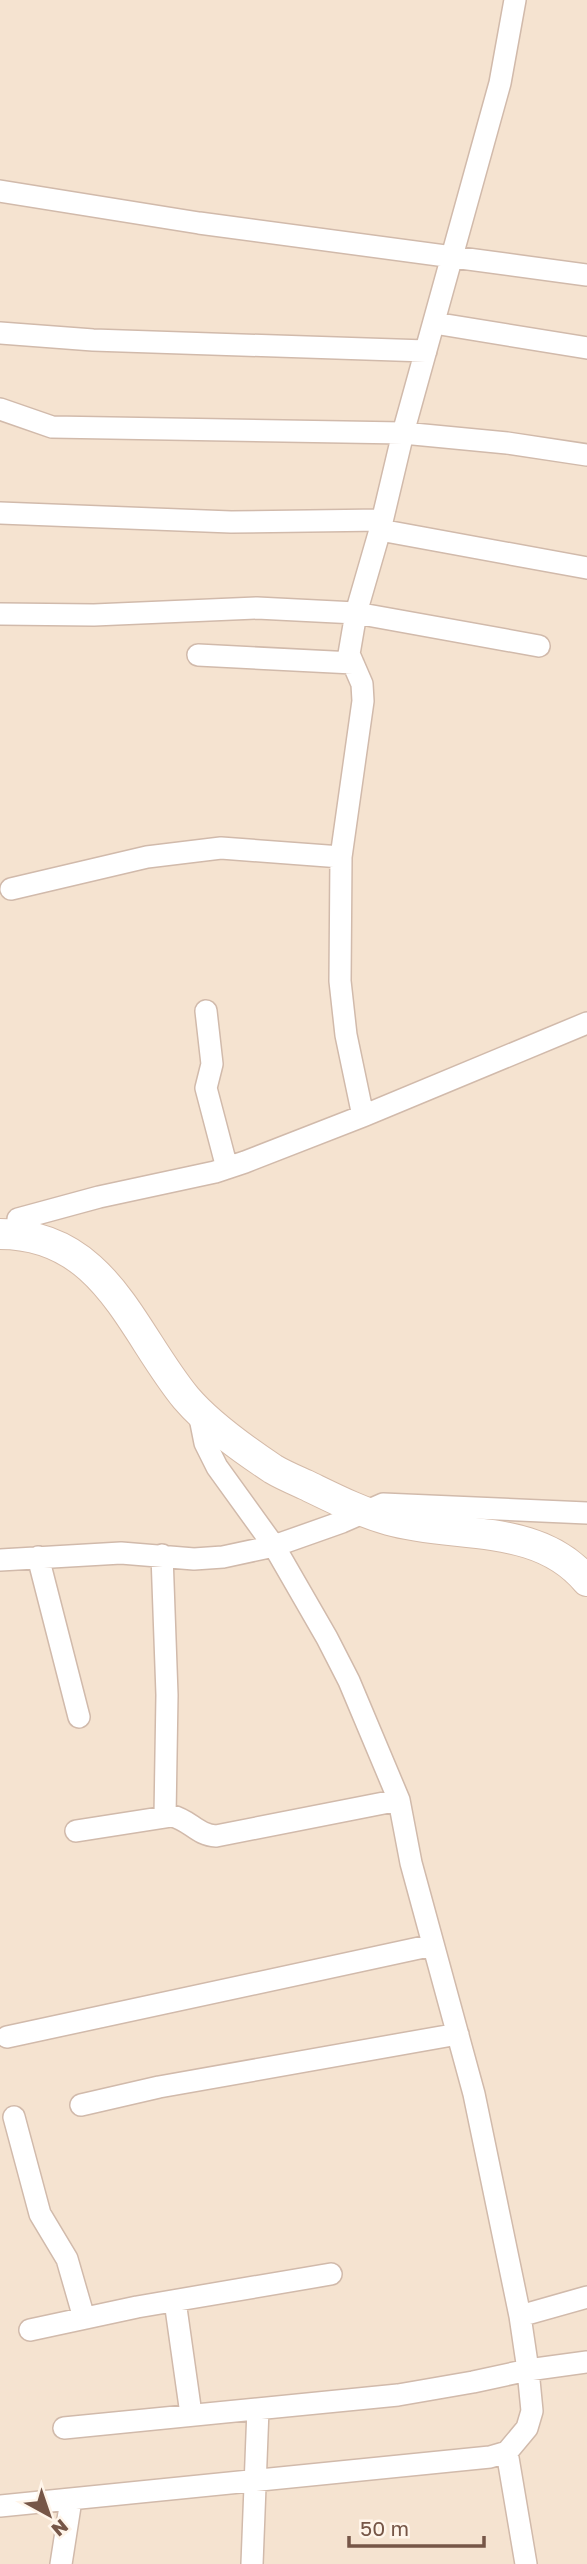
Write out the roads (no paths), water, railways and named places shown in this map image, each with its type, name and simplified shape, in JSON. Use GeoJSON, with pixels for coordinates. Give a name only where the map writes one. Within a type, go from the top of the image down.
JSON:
{"type":"FeatureCollection","features":[{"type":"Feature","properties":{"kind":"main road"},"geometry":{"type":"LineString","coordinates":[[6,1224],[47,1226],[66,1234],[102,1258],[138,1300],[200,1404],[275,1454],[389,1520],[434,1529],[508,1536],[552,1552],[568,1562],[587,1581]]}},
{"type":"Feature","properties":{"kind":"main road"},"geometry":{"type":"LineString","coordinates":[[372,1508],[539,1532],[555,1539],[587,1563]]}},
{"type":"Feature","properties":{"kind":"street"},"geometry":{"type":"LineString","coordinates":[[363,1116],[346,1035],[340,981],[341,857],[363,701],[362,684],[349,648],[403,433],[500,83],[514,0]]}},
{"type":"Feature","properties":{"kind":"street"},"geometry":{"type":"LineString","coordinates":[[0,191],[212,225],[587,275]]}},
{"type":"Feature","properties":{"kind":"street"},"geometry":{"type":"LineString","coordinates":[[435,323],[587,348]]}},
{"type":"Feature","properties":{"kind":"street"},"geometry":{"type":"LineString","coordinates":[[0,333],[93,340],[426,351]]}},
{"type":"Feature","properties":{"kind":"street"},"geometry":{"type":"LineString","coordinates":[[0,409],[52,428],[403,433],[507,443],[587,455]]}},
{"type":"Feature","properties":{"kind":"street"},"geometry":{"type":"LineString","coordinates":[[0,513],[381,525],[408,534],[587,568]]}},
{"type":"Feature","properties":{"kind":"street"},"geometry":{"type":"LineString","coordinates":[[0,614],[118,614],[257,608],[356,613],[538,646]]}},
{"type":"Feature","properties":{"kind":"street"},"geometry":{"type":"LineString","coordinates":[[198,655],[353,663]]}},
{"type":"Feature","properties":{"kind":"street"},"geometry":{"type":"LineString","coordinates":[[11,889],[147,857],[221,848],[341,857]]}},
{"type":"Feature","properties":{"kind":"street"},"geometry":{"type":"LineString","coordinates":[[206,1011],[212,1064],[206,1088],[227,1168]]}},
{"type":"Feature","properties":{"kind":"street"},"geometry":{"type":"LineString","coordinates":[[6,1224],[99,1197],[227,1168],[363,1116],[587,1023]]}},
{"type":"Feature","properties":{"kind":"street"},"geometry":{"type":"LineString","coordinates":[[0,2506],[472,2459],[508,2452],[527,2428],[532,2411],[520,2316],[474,2094],[411,1863],[399,1800],[349,1681],[327,1637],[274,1546],[217,1467],[205,1443],[200,1404]]}},
{"type":"Feature","properties":{"kind":"street"},"geometry":{"type":"LineString","coordinates":[[0,1560],[82,1553],[208,1559],[274,1546],[372,1508],[587,1513]]}},
{"type":"Feature","properties":{"kind":"street"},"geometry":{"type":"LineString","coordinates":[[162,1555],[167,1695],[165,1816]]}},
{"type":"Feature","properties":{"kind":"street"},"geometry":{"type":"LineString","coordinates":[[38,1557],[79,1717]]}},
{"type":"Feature","properties":{"kind":"street"},"geometry":{"type":"LineString","coordinates":[[76,1831],[165,1816],[181,1818],[202,1835],[216,1836],[399,1800]]}},
{"type":"Feature","properties":{"kind":"street"},"geometry":{"type":"LineString","coordinates":[[7,2037],[433,1945]]}},
{"type":"Feature","properties":{"kind":"street"},"geometry":{"type":"LineString","coordinates":[[81,2105],[159,2087],[458,2034]]}},
{"type":"Feature","properties":{"kind":"street"},"geometry":{"type":"LineString","coordinates":[[14,2117],[40,2214],[65,2253],[84,2318]]}},
{"type":"Feature","properties":{"kind":"street"},"geometry":{"type":"LineString","coordinates":[[30,2330],[331,2274]]}},
{"type":"Feature","properties":{"kind":"street"},"geometry":{"type":"LineString","coordinates":[[520,2316],[587,2297]]}},
{"type":"Feature","properties":{"kind":"street"},"geometry":{"type":"LineString","coordinates":[[175,2301],[191,2414]]}},
{"type":"Feature","properties":{"kind":"street"},"geometry":{"type":"LineString","coordinates":[[64,2428],[398,2395],[528,2370],[587,2362]]}},
{"type":"Feature","properties":{"kind":"street"},"geometry":{"type":"LineString","coordinates":[[251,2564],[258,2409]]}},
{"type":"Feature","properties":{"kind":"street"},"geometry":{"type":"LineString","coordinates":[[508,2452],[526,2564]]}},
{"type":"Feature","properties":{"kind":"street"},"geometry":{"type":"LineString","coordinates":[[61,2564],[71,2500]]}}]}
